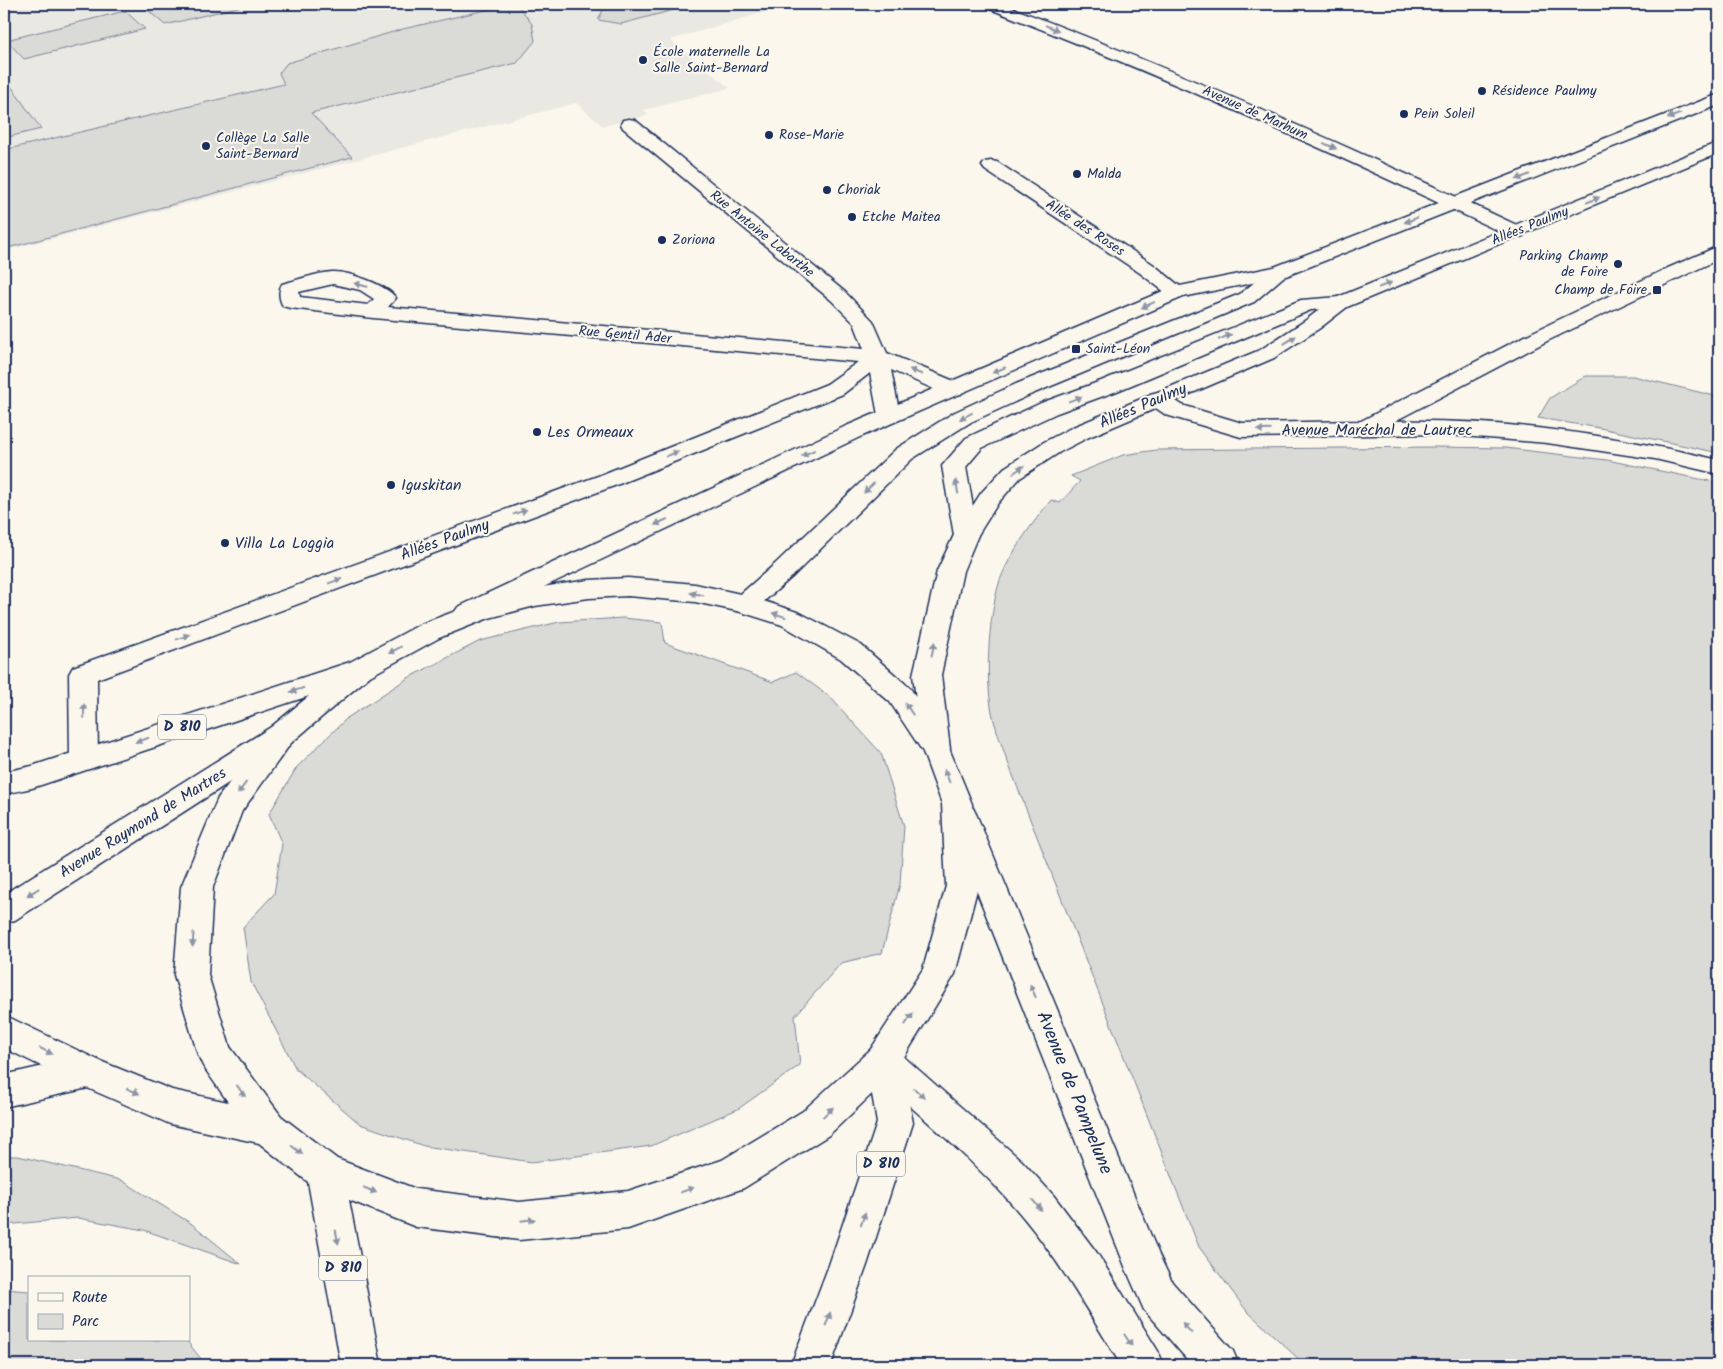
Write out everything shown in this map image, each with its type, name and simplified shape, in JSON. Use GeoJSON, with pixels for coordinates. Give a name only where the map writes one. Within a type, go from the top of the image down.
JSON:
{"type":"FeatureCollection","features":[{"type":"Feature","properties":{"kind":"main road","name":"Avenue de Marhum"},"geometry":{"type":"LineString","coordinates":[[990,4],[1102,47],[1274,121],[1516,232]]}},
{"type":"Feature","properties":{"kind":"main road"},"geometry":{"type":"LineString","coordinates":[[957,804],[962,886],[938,974],[883,1060],[816,1123],[731,1175],[628,1210],[519,1221],[510,1220],[416,1208],[325,1172],[268,1128],[214,1055],[190,975],[197,887],[229,806],[281,735],[360,669],[430,631],[889,415],[1177,292],[1279,272],[1457,204],[1719,99]]}},
{"type":"Feature","properties":{"kind":"main road","name":"Rue Antoine Labarthe"},"geometry":{"type":"LineString","coordinates":[[629,124],[838,296],[863,321],[878,357],[889,415]]}},
{"type":"Feature","properties":{"kind":"main road","name":"Allées Paulmy"},"geometry":{"type":"LineString","coordinates":[[936,749],[927,675],[950,571],[966,535],[989,498],[1012,474],[1052,447],[1081,432],[1267,354],[1313,324],[1340,303],[1719,147]]}},
{"type":"Feature","properties":{"kind":"main road","name":"Allée des Roses"},"geometry":{"type":"LineString","coordinates":[[991,166],[1147,269],[1177,292]]}},
{"type":"Feature","properties":{"kind":"main road"},"geometry":{"type":"LineString","coordinates":[[1365,428],[1492,361],[1647,284],[1719,252]]}},
{"type":"Feature","properties":{"kind":"main road"},"geometry":{"type":"LineString","coordinates":[[745,604],[784,570],[904,454],[963,417],[1024,389],[1247,298],[1279,272]]}},
{"type":"Feature","properties":{"kind":"main road","name":"Allées Paulmy"},"geometry":{"type":"LineString","coordinates":[[904,454],[974,443],[1049,408],[1109,386],[1308,304],[1340,303]]}},
{"type":"Feature","properties":{"kind":"main road","name":"Rue Gentil Ader"},"geometry":{"type":"LineString","coordinates":[[373,312],[878,357]]}},
{"type":"Feature","properties":{"kind":"main road"},"geometry":{"type":"LineString","coordinates":[[878,357],[952,389]]}},
{"type":"Feature","properties":{"kind":"main road","name":"Allées Paulmy"},"geometry":{"type":"LineString","coordinates":[[84,760],[83,674],[606,481],[835,389],[878,357]]}},
{"type":"Feature","properties":{"kind":"main road","name":"Avenue Maréchal de Lautrec"},"geometry":{"type":"LineString","coordinates":[[1158,400],[1174,410],[1241,430],[1434,427],[1547,436],[1656,452],[1719,467]]}},
{"type":"Feature","properties":{"kind":"main road","name":"Allées Paulmy"},"geometry":{"type":"LineString","coordinates":[[966,535],[954,466],[974,443]]}},
{"type":"Feature","properties":{"kind":"main road"},"geometry":{"type":"LineString","coordinates":[[430,631],[481,611],[535,597],[589,589],[628,587],[679,591],[745,604],[791,619],[851,652],[900,695],[936,749]]}},
{"type":"Feature","properties":{"kind":"main road","name":"D 810"},"geometry":{"type":"LineString","coordinates":[[4,783],[32,777],[360,669]]}},
{"type":"Feature","properties":{"kind":"main road","name":"Avenue Raymond de Martres"},"geometry":{"type":"LineString","coordinates":[[4,910],[281,735]]}},
{"type":"Feature","properties":{"kind":"main road","name":"Avenue de Pampelune"},"geometry":{"type":"LineString","coordinates":[[936,749],[1145,1269],[1158,1296],[1219,1365]]}},
{"type":"Feature","properties":{"kind":"main road"},"geometry":{"type":"LineString","coordinates":[[4,1031],[88,1072],[170,1107],[268,1128]]}},
{"type":"Feature","properties":{"kind":"main road"},"geometry":{"type":"LineString","coordinates":[[883,1060],[1009,1174],[1041,1209],[1082,1267],[1144,1365]]}},
{"type":"Feature","properties":{"kind":"main road","name":"D 810"},"geometry":{"type":"LineString","coordinates":[[811,1365],[848,1265],[895,1123],[883,1060]]}},
{"type":"Feature","properties":{"kind":"main road"},"geometry":{"type":"LineString","coordinates":[[4,1091],[88,1072]]}},
{"type":"Feature","properties":{"kind":"main road","name":"D 810"},"geometry":{"type":"LineString","coordinates":[[325,1172],[361,1365]]}},
{"type":"Feature","properties":{"kind":"shaded area","name":"Collège La Salle Saint-Bernard"},"geometry":{"type":"Polygon","coordinates":[[[4,4],[792,4],[670,40],[730,88],[644,110],[648,115],[603,126],[576,103],[4,251],[4,4]]]}},
{"type":"Feature","properties":{"kind":"green space"},"geometry":{"type":"Polygon","coordinates":[[[157,4],[250,4],[165,25],[144,7],[157,4]]]}},
{"type":"Feature","properties":{"kind":"green space"},"geometry":{"type":"Polygon","coordinates":[[[517,4],[532,24],[535,41],[517,63],[311,113],[352,157],[4,249],[4,150],[284,84],[279,73],[287,63],[403,29],[517,4]]]}},
{"type":"Feature","properties":{"kind":"green space"},"geometry":{"type":"Polygon","coordinates":[[[606,4],[696,4],[621,24],[598,20],[606,4]]]}},
{"type":"Feature","properties":{"kind":"green space"},"geometry":{"type":"Polygon","coordinates":[[[125,11],[145,29],[24,59],[6,40],[125,11]]]}},
{"type":"Feature","properties":{"kind":"green space"},"geometry":{"type":"Polygon","coordinates":[[[4,76],[41,129],[4,138],[4,76]]]}},
{"type":"Feature","properties":{"kind":"green space"},"geometry":{"type":"Polygon","coordinates":[[[1586,376],[1633,376],[1719,397],[1719,453],[1600,428],[1538,418],[1550,398],[1586,376]]]}},
{"type":"Feature","properties":{"kind":"green space"},"geometry":{"type":"Polygon","coordinates":[[[1505,448],[1607,460],[1719,483],[1719,1365],[1305,1365],[1246,1310],[1199,1247],[996,729],[991,706],[988,670],[990,631],[1000,580],[1016,548],[1051,500],[1060,503],[1080,481],[1071,476],[1123,455],[1156,450],[1505,448]]]}},
{"type":"Feature","properties":{"kind":"green space"},"geometry":{"type":"Polygon","coordinates":[[[623,618],[662,622],[665,643],[773,682],[796,672],[830,697],[881,753],[904,826],[900,884],[882,953],[841,963],[795,1016],[800,1065],[738,1109],[651,1146],[532,1162],[424,1146],[360,1124],[296,1069],[251,982],[243,927],[274,894],[282,844],[269,814],[297,767],[347,718],[408,678],[480,641],[559,622],[623,618]]]}},
{"type":"Feature","properties":{"kind":"green space"},"geometry":{"type":"Polygon","coordinates":[[[4,1156],[18,1156],[121,1180],[192,1224],[241,1264],[144,1230],[78,1218],[4,1225],[4,1156]]]}},
{"type":"Feature","properties":{"kind":"green space"},"geometry":{"type":"Polygon","coordinates":[[[4,1289],[28,1291],[28,1342],[188,1342],[206,1365],[4,1365],[4,1289]]]}},
{"type":"Feature","properties":{"kind":"place","name":"École maternelle La Salle Saint-Bernard"},"geometry":{"type":"Point","coordinates":[643,60]}},
{"type":"Feature","properties":{"kind":"place","name":"Résidence Paulmy"},"geometry":{"type":"Point","coordinates":[1482,91]}},
{"type":"Feature","properties":{"kind":"place","name":"Pein Soleil"},"geometry":{"type":"Point","coordinates":[1404,114]}},
{"type":"Feature","properties":{"kind":"place","name":"Rose-Marie"},"geometry":{"type":"Point","coordinates":[769,135]}},
{"type":"Feature","properties":{"kind":"place","name":"Collège La Salle Saint-Bernard"},"geometry":{"type":"Point","coordinates":[206,146]}},
{"type":"Feature","properties":{"kind":"place","name":"Malda"},"geometry":{"type":"Point","coordinates":[1077,174]}},
{"type":"Feature","properties":{"kind":"place","name":"Choriak"},"geometry":{"type":"Point","coordinates":[827,190]}},
{"type":"Feature","properties":{"kind":"place","name":"Etche Maitea"},"geometry":{"type":"Point","coordinates":[852,217]}},
{"type":"Feature","properties":{"kind":"place","name":"Zoriona"},"geometry":{"type":"Point","coordinates":[662,240]}},
{"type":"Feature","properties":{"kind":"place","name":"Parking Champ de Foire"},"geometry":{"type":"Point","coordinates":[1618,264]}},
{"type":"Feature","properties":{"kind":"place","name":"Champ de Foire"},"geometry":{"type":"Point","coordinates":[1657,290]}},
{"type":"Feature","properties":{"kind":"place","name":"Saint-Léon"},"geometry":{"type":"Point","coordinates":[1076,349]}},
{"type":"Feature","properties":{"kind":"place","name":"Les Ormeaux"},"geometry":{"type":"Point","coordinates":[537,432]}},
{"type":"Feature","properties":{"kind":"place","name":"Iguskitan"},"geometry":{"type":"Point","coordinates":[391,485]}},
{"type":"Feature","properties":{"kind":"place","name":"Villa La Loggia"},"geometry":{"type":"Point","coordinates":[225,543]}}]}
